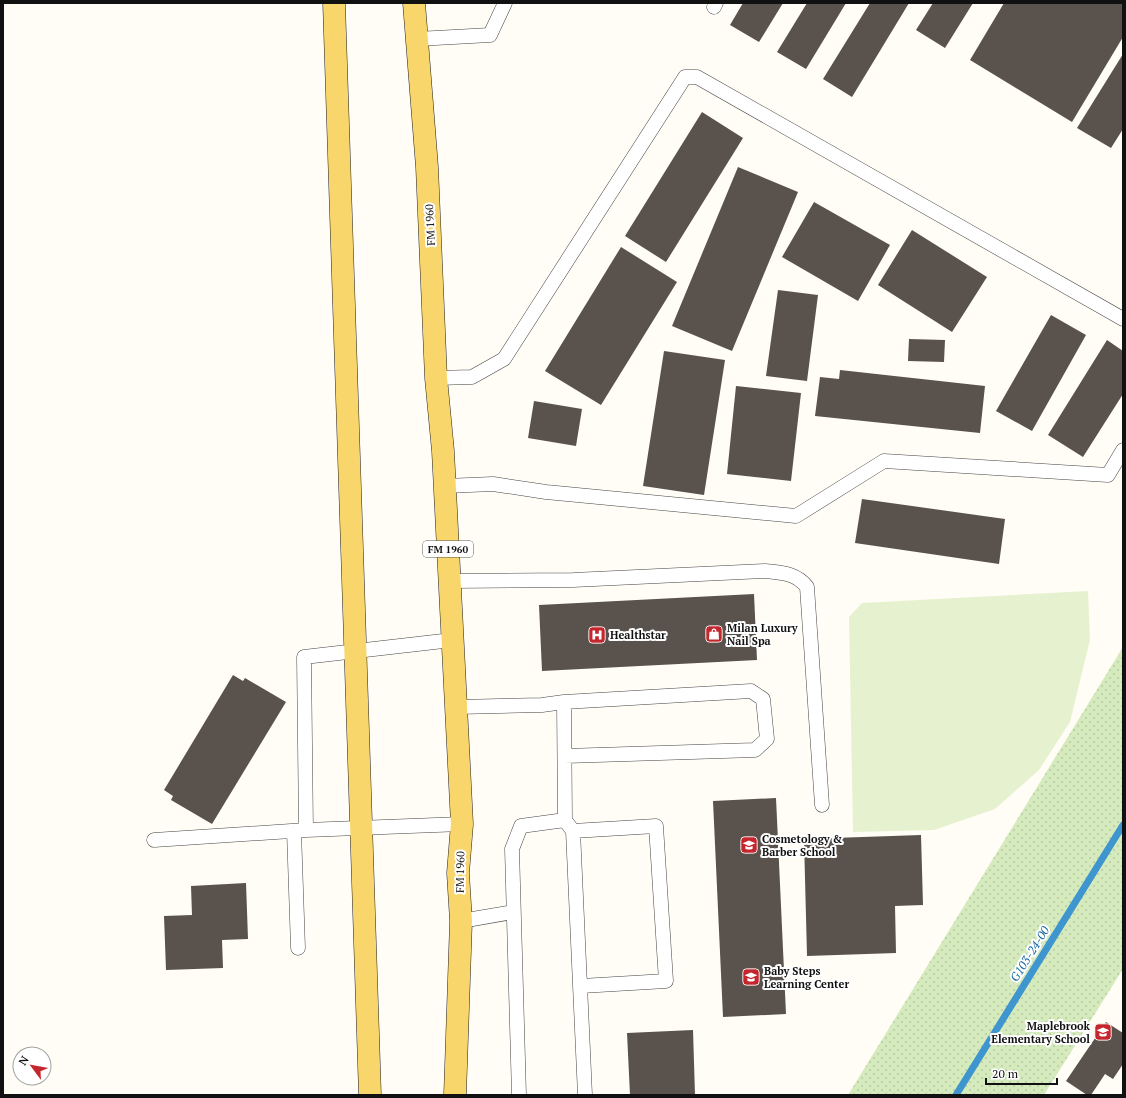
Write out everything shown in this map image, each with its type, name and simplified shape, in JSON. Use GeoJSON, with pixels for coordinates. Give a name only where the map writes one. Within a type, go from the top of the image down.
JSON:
{"type":"FeatureCollection","features":[{"type":"Feature","properties":{"kind":"main road"},"geometry":{"type":"LineString","coordinates":[[334,3],[370,1095]]}},
{"type":"Feature","properties":{"kind":"main road","name":"FM 1960"},"geometry":{"type":"LineString","coordinates":[[414,3],[427,167],[436,378],[445,486],[462,824],[458,873],[461,921],[455,1095]]}},
{"type":"Feature","properties":{"kind":"lane"},"geometry":{"type":"LineString","coordinates":[[417,39],[490,35],[505,3]]}},
{"type":"Feature","properties":{"kind":"lane"},"geometry":{"type":"LineString","coordinates":[[436,378],[472,377],[504,359],[686,77],[697,77],[1123,319]]}},
{"type":"Feature","properties":{"kind":"lane"},"geometry":{"type":"LineString","coordinates":[[445,486],[493,484],[546,492],[796,516],[884,462],[1108,475],[1123,450]]}},
{"type":"Feature","properties":{"kind":"lane"},"geometry":{"type":"LineString","coordinates":[[450,581],[572,580],[765,571],[789,574],[801,579],[807,587],[822,804]]}},
{"type":"Feature","properties":{"kind":"lane"},"geometry":{"type":"LineString","coordinates":[[298,948],[304,657],[452,640]]}},
{"type":"Feature","properties":{"kind":"lane"},"geometry":{"type":"LineString","coordinates":[[457,707],[542,704],[750,691],[763,699],[767,739],[755,750],[565,756]]}},
{"type":"Feature","properties":{"kind":"lane"},"geometry":{"type":"LineString","coordinates":[[564,702],[565,756],[581,986],[585,1095]]}},
{"type":"Feature","properties":{"kind":"lane"},"geometry":{"type":"LineString","coordinates":[[154,840],[300,831],[462,824]]}},
{"type":"Feature","properties":{"kind":"lane"},"geometry":{"type":"LineString","coordinates":[[519,1095],[512,849],[521,826],[656,826],[666,981],[581,986]]}},
{"type":"Feature","properties":{"kind":"lane"},"geometry":{"type":"LineString","coordinates":[[461,921],[513,912]]}},
{"type":"Feature","properties":{"kind":"green space"},"geometry":{"type":"Polygon","coordinates":[[[1088,591],[1090,640],[1070,722],[1039,770],[995,809],[934,830],[853,832],[849,617],[862,603],[1088,591]]]}},
{"type":"Feature","properties":{"kind":"green space"},"geometry":{"type":"Polygon","coordinates":[[[1123,647],[1123,969],[1044,1095],[848,1095],[1123,647]]]}},
{"type":"Feature","properties":{"kind":"building"},"geometry":{"type":"Polygon","coordinates":[[[743,3],[783,3],[759,42],[730,25],[743,3]]]}},
{"type":"Feature","properties":{"kind":"building"},"geometry":{"type":"Polygon","coordinates":[[[807,3],[846,3],[806,69],[777,52],[807,3]]]}},
{"type":"Feature","properties":{"kind":"building"},"geometry":{"type":"Polygon","coordinates":[[[870,3],[909,3],[852,97],[823,79],[870,3]]]}},
{"type":"Feature","properties":{"kind":"building"},"geometry":{"type":"Polygon","coordinates":[[[933,3],[973,3],[945,48],[916,30],[933,3]]]}},
{"type":"Feature","properties":{"kind":"building"},"geometry":{"type":"Polygon","coordinates":[[[1004,3],[1123,3],[1123,37],[1072,122],[970,60],[1004,3]]]}},
{"type":"Feature","properties":{"kind":"building"},"geometry":{"type":"Polygon","coordinates":[[[1123,54],[1123,129],[1111,148],[1077,128],[1123,54]]]}},
{"type":"Feature","properties":{"kind":"building"},"geometry":{"type":"Polygon","coordinates":[[[702,112],[743,138],[666,262],[625,236],[702,112]]]}},
{"type":"Feature","properties":{"kind":"building"},"geometry":{"type":"Polygon","coordinates":[[[738,167],[798,192],[732,351],[672,326],[738,167]]]}},
{"type":"Feature","properties":{"kind":"building"},"geometry":{"type":"Polygon","coordinates":[[[814,202],[890,245],[858,301],[782,257],[814,202]]]}},
{"type":"Feature","properties":{"kind":"building"},"geometry":{"type":"Polygon","coordinates":[[[912,230],[987,277],[952,332],[878,285],[912,230]]]}},
{"type":"Feature","properties":{"kind":"building"},"geometry":{"type":"Polygon","coordinates":[[[621,247],[677,282],[601,405],[545,371],[621,247]]]}},
{"type":"Feature","properties":{"kind":"building"},"geometry":{"type":"Polygon","coordinates":[[[778,290],[818,295],[807,381],[766,376],[778,290]]]}},
{"type":"Feature","properties":{"kind":"building"},"geometry":{"type":"Polygon","coordinates":[[[1051,315],[1086,335],[1032,431],[996,411],[1051,315]]]}},
{"type":"Feature","properties":{"kind":"building"},"geometry":{"type":"Polygon","coordinates":[[[909,339],[945,340],[944,362],[908,361],[909,339]]]}},
{"type":"Feature","properties":{"kind":"building"},"geometry":{"type":"Polygon","coordinates":[[[1107,340],[1123,351],[1123,394],[1083,457],[1048,435],[1107,340]]]}},
{"type":"Feature","properties":{"kind":"building"},"geometry":{"type":"Polygon","coordinates":[[[664,351],[725,360],[704,495],[643,486],[664,351]]]}},
{"type":"Feature","properties":{"kind":"building"},"geometry":{"type":"Polygon","coordinates":[[[840,370],[985,386],[980,433],[815,416],[820,377],[839,379],[840,370]]]}},
{"type":"Feature","properties":{"kind":"building"},"geometry":{"type":"Polygon","coordinates":[[[736,386],[801,393],[791,481],[727,474],[736,386]]]}},
{"type":"Feature","properties":{"kind":"building"},"geometry":{"type":"Polygon","coordinates":[[[534,401],[582,409],[576,446],[528,438],[534,401]]]}},
{"type":"Feature","properties":{"kind":"building"},"geometry":{"type":"Polygon","coordinates":[[[862,499],[1005,519],[999,564],[855,543],[862,499]]]}},
{"type":"Feature","properties":{"kind":"building"},"geometry":{"type":"Polygon","coordinates":[[[754,594],[757,660],[542,671],[539,605],[754,594]]]}},
{"type":"Feature","properties":{"kind":"building"},"geometry":{"type":"Polygon","coordinates":[[[233,675],[243,681],[245,678],[286,702],[212,824],[171,800],[173,796],[164,790],[233,675]]]}},
{"type":"Feature","properties":{"kind":"building"},"geometry":{"type":"Polygon","coordinates":[[[776,798],[786,1014],[723,1017],[713,801],[776,798]]]}},
{"type":"Feature","properties":{"kind":"building"},"geometry":{"type":"Polygon","coordinates":[[[921,835],[923,905],[895,906],[896,953],[807,956],[804,839],[921,835]]]}},
{"type":"Feature","properties":{"kind":"building"},"geometry":{"type":"Polygon","coordinates":[[[246,883],[248,939],[222,940],[223,968],[166,970],[164,916],[192,915],[191,886],[246,883]]]}},
{"type":"Feature","properties":{"kind":"building"},"geometry":{"type":"Polygon","coordinates":[[[1106,1022],[1123,1033],[1123,1064],[1113,1079],[1105,1074],[1091,1095],[1087,1095],[1066,1081],[1106,1022]]]}},
{"type":"Feature","properties":{"kind":"building"},"geometry":{"type":"Polygon","coordinates":[[[693,1030],[695,1095],[630,1095],[627,1033],[693,1030]]]}},
{"type":"Feature","properties":{"kind":"waterway","name":"G103-24-00"},"geometry":{"type":"LineString","coordinates":[[956,1095],[1123,825]]}},
{"type":"Feature","properties":{"kind":"place","name":"Milan Luxury Nail Spa"},"geometry":{"type":"Point","coordinates":[714,634]}},
{"type":"Feature","properties":{"kind":"place","name":"Healthstar"},"geometry":{"type":"Point","coordinates":[597,635]}},
{"type":"Feature","properties":{"kind":"place","name":"Cosmetology & Barber School"},"geometry":{"type":"Point","coordinates":[749,845]}},
{"type":"Feature","properties":{"kind":"place","name":"Baby Steps Learning Center"},"geometry":{"type":"Point","coordinates":[751,977]}},
{"type":"Feature","properties":{"kind":"place","name":"Maplebrook Elementary School"},"geometry":{"type":"Point","coordinates":[1103,1032]}}]}
